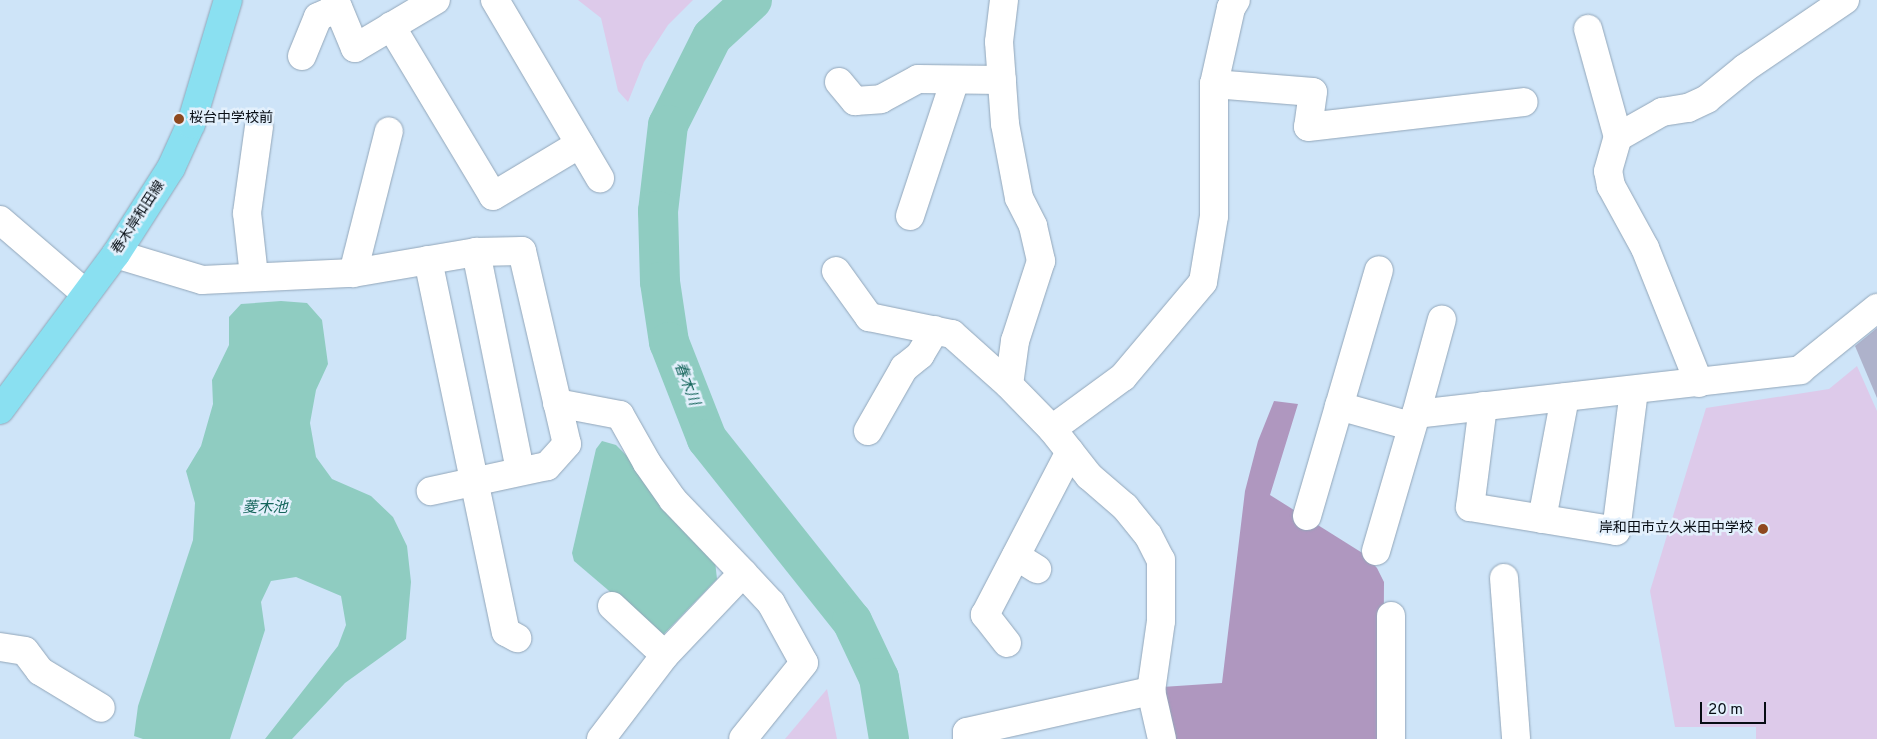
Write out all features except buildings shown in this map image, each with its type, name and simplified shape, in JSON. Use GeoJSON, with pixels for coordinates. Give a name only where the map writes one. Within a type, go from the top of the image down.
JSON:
{"type":"FeatureCollection","features":[{"type":"Feature","properties":{"kind":"main road","name":"春木岸和田線"},"geometry":{"type":"LineString","coordinates":[[0,410],[116,254],[171,168],[191,124],[228,0]]}},
{"type":"Feature","properties":{"kind":"street"},"geometry":{"type":"LineString","coordinates":[[302,56],[318,17],[337,4],[355,48],[436,0]]}},
{"type":"Feature","properties":{"kind":"street"},"geometry":{"type":"LineString","coordinates":[[495,0],[600,178]]}},
{"type":"Feature","properties":{"kind":"street"},"geometry":{"type":"LineString","coordinates":[[1004,0],[999,42],[1005,124],[1020,198],[1033,226],[1041,261],[1015,342],[1009,386]]}},
{"type":"Feature","properties":{"kind":"street"},"geometry":{"type":"LineString","coordinates":[[1052,429],[1123,377],[1203,282],[1214,216],[1214,84],[1231,8],[1236,0]]}},
{"type":"Feature","properties":{"kind":"street"},"geometry":{"type":"LineString","coordinates":[[1618,137],[1662,112],[1688,108],[1707,99],[1745,68],[1845,0]]}},
{"type":"Feature","properties":{"kind":"street"},"geometry":{"type":"LineString","coordinates":[[391,26],[493,196],[580,144]]}},
{"type":"Feature","properties":{"kind":"street"},"geometry":{"type":"LineString","coordinates":[[1588,29],[1618,137],[1608,171],[1611,186],[1645,248],[1699,382]]}},
{"type":"Feature","properties":{"kind":"street"},"geometry":{"type":"LineString","coordinates":[[839,82],[855,101],[881,100],[918,79],[1002,80]]}},
{"type":"Feature","properties":{"kind":"street"},"geometry":{"type":"LineString","coordinates":[[910,216],[955,80]]}},
{"type":"Feature","properties":{"kind":"street"},"geometry":{"type":"LineString","coordinates":[[1214,84],[1313,92],[1308,127],[1524,102]]}},
{"type":"Feature","properties":{"kind":"street"},"geometry":{"type":"LineString","coordinates":[[254,276],[247,213],[259,127]]}},
{"type":"Feature","properties":{"kind":"street"},"geometry":{"type":"LineString","coordinates":[[353,273],[389,130]]}},
{"type":"Feature","properties":{"kind":"street"},"geometry":{"type":"LineString","coordinates":[[0,220],[86,294]]}},
{"type":"Feature","properties":{"kind":"street"},"geometry":{"type":"LineString","coordinates":[[116,254],[202,280],[254,276],[353,273],[476,252],[522,251],[567,444],[547,466],[431,491]]}},
{"type":"Feature","properties":{"kind":"street"},"geometry":{"type":"LineString","coordinates":[[476,252],[520,472]]}},
{"type":"Feature","properties":{"kind":"street"},"geometry":{"type":"LineString","coordinates":[[428,260],[506,632],[517,638]]}},
{"type":"Feature","properties":{"kind":"street"},"geometry":{"type":"LineString","coordinates":[[1307,516],[1380,270]]}},
{"type":"Feature","properties":{"kind":"street"},"geometry":{"type":"LineString","coordinates":[[836,271],[870,317],[952,334],[1009,386],[1052,429],[1089,476],[1125,507],[1148,535],[1161,560],[1162,621],[1151,691],[1162,739]]}},
{"type":"Feature","properties":{"kind":"street"},"geometry":{"type":"LineString","coordinates":[[1340,406],[1413,420],[1483,406],[1800,370],[1877,308]]}},
{"type":"Feature","properties":{"kind":"street"},"geometry":{"type":"LineString","coordinates":[[1376,551],[1442,319]]}},
{"type":"Feature","properties":{"kind":"street"},"geometry":{"type":"LineString","coordinates":[[868,432],[904,368],[920,355],[935,330]]}},
{"type":"Feature","properties":{"kind":"street"},"geometry":{"type":"LineString","coordinates":[[1483,406],[1470,507],[1616,531],[1634,390]]}},
{"type":"Feature","properties":{"kind":"street"},"geometry":{"type":"LineString","coordinates":[[1542,519],[1565,397]]}},
{"type":"Feature","properties":{"kind":"street"},"geometry":{"type":"LineString","coordinates":[[557,403],[620,414],[647,463],[673,500],[771,603],[804,663],[743,739]]}},
{"type":"Feature","properties":{"kind":"street"},"geometry":{"type":"LineString","coordinates":[[1007,643],[985,615],[1026,563],[1070,452]]}},
{"type":"Feature","properties":{"kind":"street"},"geometry":{"type":"LineString","coordinates":[[601,739],[665,655],[743,573]]}},
{"type":"Feature","properties":{"kind":"street"},"geometry":{"type":"LineString","coordinates":[[1504,578],[1516,739]]}},
{"type":"Feature","properties":{"kind":"street"},"geometry":{"type":"LineString","coordinates":[[612,606],[665,655]]}},
{"type":"Feature","properties":{"kind":"street"},"geometry":{"type":"LineString","coordinates":[[1391,616],[1391,739]]}},
{"type":"Feature","properties":{"kind":"street"},"geometry":{"type":"LineString","coordinates":[[0,647],[25,651],[40,671],[101,708]]}},
{"type":"Feature","properties":{"kind":"street"},"geometry":{"type":"LineString","coordinates":[[967,739],[967,732],[1151,691]]}},
{"type":"Feature","properties":{"kind":"shaded area"},"geometry":{"type":"Polygon","coordinates":[[[578,0],[693,0],[668,25],[644,62],[628,102],[618,91],[601,18],[578,0]]]}},
{"type":"Feature","properties":{"kind":"shaded area","name":"岸和田市立久米田中学校"},"geometry":{"type":"Polygon","coordinates":[[[1857,366],[1877,411],[1877,739],[1756,739],[1756,727],[1675,727],[1650,591],[1706,408],[1829,389],[1857,366]]]}},
{"type":"Feature","properties":{"kind":"shaded area"},"geometry":{"type":"Polygon","coordinates":[[[1274,401],[1298,404],[1270,495],[1364,554],[1377,568],[1384,582],[1383,739],[1174,739],[1162,687],[1222,683],[1245,491],[1258,441],[1274,401]]]}},
{"type":"Feature","properties":{"kind":"shaded area"},"geometry":{"type":"Polygon","coordinates":[[[827,689],[837,739],[785,739],[827,689]]]}},
{"type":"Feature","properties":{"kind":"water","name":"菱木池"},"geometry":{"type":"Polygon","coordinates":[[[281,301],[307,303],[322,320],[328,364],[316,390],[310,423],[316,457],[332,479],[371,496],[393,517],[407,546],[411,582],[406,639],[345,683],[292,739],[265,739],[338,646],[346,625],[341,596],[296,577],[271,581],[261,602],[265,630],[230,739],[143,739],[134,736],[138,706],[193,540],[195,503],[186,471],[201,446],[213,404],[212,380],[229,345],[229,317],[241,304],[281,301]]]}},
{"type":"Feature","properties":{"kind":"water"},"geometry":{"type":"Polygon","coordinates":[[[602,441],[616,445],[630,459],[715,561],[717,579],[662,636],[574,561],[572,553],[596,449],[602,441]]]}},
{"type":"Feature","properties":{"kind":"waterway","name":"春木川"},"geometry":{"type":"LineString","coordinates":[[752,0],[712,37],[668,125],[658,211],[660,282],[669,342],[707,439],[852,621],[879,678],[889,739]]}},
{"type":"Feature","properties":{"kind":"place","name":"桜台中学校前"},"geometry":{"type":"Point","coordinates":[179,119]}},
{"type":"Feature","properties":{"kind":"place","name":"岸和田市立久米田中学校"},"geometry":{"type":"Point","coordinates":[1763,529]}}]}
